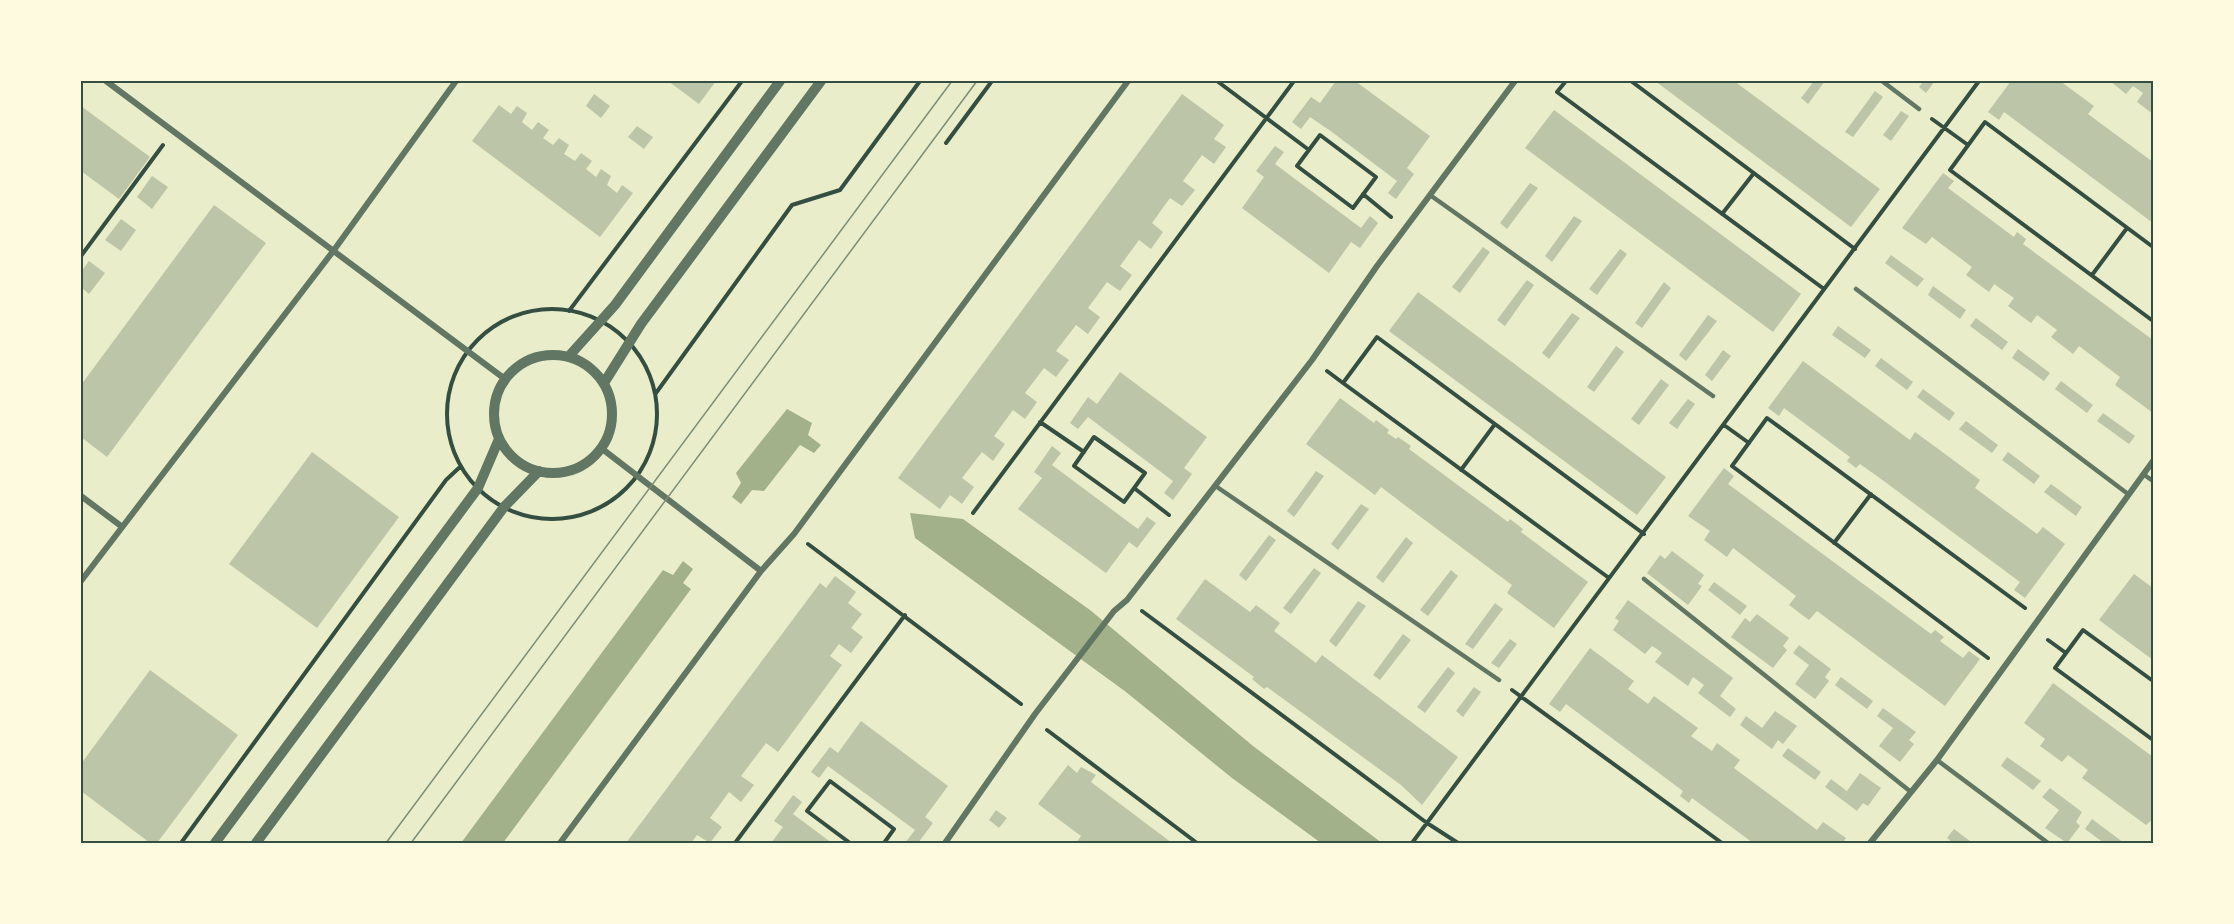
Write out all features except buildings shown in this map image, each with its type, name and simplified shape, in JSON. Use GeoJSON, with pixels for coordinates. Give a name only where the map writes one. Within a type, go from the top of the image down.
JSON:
{"type":"FeatureCollection","features":[{"type":"Feature","properties":{"kind":"street"},"geometry":{"type":"LineString","coordinates":[[106,81],[505,379]]}},
{"type":"Feature","properties":{"kind":"street"},"geometry":{"type":"LineString","coordinates":[[81,581],[334,250],[456,81]]}},
{"type":"Feature","properties":{"kind":"street"},"geometry":{"type":"LineString","coordinates":[[569,356],[602,322],[780,81]]}},
{"type":"Feature","properties":{"kind":"street"},"geometry":{"type":"LineString","coordinates":[[604,383],[629,343],[821,81]]}},
{"type":"Feature","properties":{"kind":"street"},"geometry":{"type":"LineString","coordinates":[[560,843],[761,571],[794,534],[1128,81]]}},
{"type":"Feature","properties":{"kind":"street"},"geometry":{"type":"LineString","coordinates":[[945,843],[1035,714],[1114,611],[1127,600],[1216,487],[1312,360],[1515,81]]}},
{"type":"Feature","properties":{"kind":"street"},"geometry":{"type":"LineString","coordinates":[[551,354],[569,356],[583,362],[604,383],[610,399],[612,416],[609,433],[602,448],[589,461],[574,469],[557,473],[539,471],[523,465],[509,453],[499,439],[494,418],[496,398],[505,379],[517,366],[533,357],[551,354]]}},
{"type":"Feature","properties":{"kind":"street"},"geometry":{"type":"LineString","coordinates":[[215,843],[478,488],[499,439]]}},
{"type":"Feature","properties":{"kind":"street"},"geometry":{"type":"LineString","coordinates":[[602,448],[636,477],[761,571]]}},
{"type":"Feature","properties":{"kind":"street"},"geometry":{"type":"LineString","coordinates":[[1870,843],[1937,760],[2153,461]]}},
{"type":"Feature","properties":{"kind":"street"},"geometry":{"type":"LineString","coordinates":[[256,843],[504,507],[539,471]]}},
{"type":"Feature","properties":{"kind":"street"},"geometry":{"type":"LineString","coordinates":[[81,496],[121,526]]}},
{"type":"Feature","properties":{"kind":"lane"},"geometry":{"type":"LineString","coordinates":[[1882,81],[1919,109]]}},
{"type":"Feature","properties":{"kind":"lane"},"geometry":{"type":"LineString","coordinates":[[1430,195],[1713,396]]}},
{"type":"Feature","properties":{"kind":"lane"},"geometry":{"type":"LineString","coordinates":[[1856,288],[2128,494]]}},
{"type":"Feature","properties":{"kind":"lane"},"geometry":{"type":"LineString","coordinates":[[2143,474],[2153,481]]}},
{"type":"Feature","properties":{"kind":"lane"},"geometry":{"type":"LineString","coordinates":[[1216,487],[1499,680]]}},
{"type":"Feature","properties":{"kind":"lane"},"geometry":{"type":"LineString","coordinates":[[1644,579],[1911,792]]}},
{"type":"Feature","properties":{"kind":"lane"},"geometry":{"type":"LineString","coordinates":[[1937,760],[2048,843]]}},
{"type":"Feature","properties":{"kind":"path"},"geometry":{"type":"LineString","coordinates":[[569,311],[742,81]]}},
{"type":"Feature","properties":{"kind":"path"},"geometry":{"type":"LineString","coordinates":[[655,394],[792,205],[840,190],[920,81]]}},
{"type":"Feature","properties":{"kind":"path"},"geometry":{"type":"LineString","coordinates":[[946,142],[992,81]]}},
{"type":"Feature","properties":{"kind":"path"},"geometry":{"type":"LineString","coordinates":[[1217,81],[1309,150]]}},
{"type":"Feature","properties":{"kind":"path"},"geometry":{"type":"LineString","coordinates":[[973,513],[1294,81]]}},
{"type":"Feature","properties":{"kind":"path"},"geometry":{"type":"LineString","coordinates":[[1566,81],[1557,92],[1824,289]]}},
{"type":"Feature","properties":{"kind":"path"},"geometry":{"type":"LineString","coordinates":[[1631,81],[1855,249]]}},
{"type":"Feature","properties":{"kind":"path"},"geometry":{"type":"LineString","coordinates":[[1412,843],[1979,81]]}},
{"type":"Feature","properties":{"kind":"path"},"geometry":{"type":"LineString","coordinates":[[2153,247],[1985,122],[1950,170],[2153,321]]}},
{"type":"Feature","properties":{"kind":"path"},"geometry":{"type":"LineString","coordinates":[[1944,129],[1968,145]]}},
{"type":"Feature","properties":{"kind":"path"},"geometry":{"type":"LineString","coordinates":[[81,256],[173,131]]}},
{"type":"Feature","properties":{"kind":"path"},"geometry":{"type":"LineString","coordinates":[[1320,135],[1376,177],[1363,194],[1353,208],[1297,166],[1320,135]]}},
{"type":"Feature","properties":{"kind":"path"},"geometry":{"type":"LineString","coordinates":[[1722,214],[1754,173]]}},
{"type":"Feature","properties":{"kind":"path"},"geometry":{"type":"LineString","coordinates":[[1363,194],[1406,228]]}},
{"type":"Feature","properties":{"kind":"path"},"geometry":{"type":"LineString","coordinates":[[2092,275],[2127,228]]}},
{"type":"Feature","properties":{"kind":"path"},"geometry":{"type":"LineString","coordinates":[[550,309],[569,311],[602,322],[629,343],[645,367],[655,394],[655,438],[647,459],[636,477],[609,503],[575,517],[539,519],[504,507],[478,488],[461,466],[454,450],[448,417],[452,383],[468,352],[495,326],[513,317],[550,309]]}},
{"type":"Feature","properties":{"kind":"path"},"geometry":{"type":"LineString","coordinates":[[1609,578],[1343,383],[1377,337],[1644,534]]}},
{"type":"Feature","properties":{"kind":"path"},"geometry":{"type":"LineString","coordinates":[[2002,669],[1732,466],[1767,418],[2040,619]]}},
{"type":"Feature","properties":{"kind":"path"},"geometry":{"type":"LineString","coordinates":[[1040,422],[1084,452]]}},
{"type":"Feature","properties":{"kind":"path"},"geometry":{"type":"LineString","coordinates":[[1461,470],[1496,424]]}},
{"type":"Feature","properties":{"kind":"path"},"geometry":{"type":"LineString","coordinates":[[1724,424],[1749,443]]}},
{"type":"Feature","properties":{"kind":"path"},"geometry":{"type":"LineString","coordinates":[[1094,437],[1144,473],[1134,488],[1124,502],[1074,466],[1094,437]]}},
{"type":"Feature","properties":{"kind":"path"},"geometry":{"type":"LineString","coordinates":[[181,843],[447,480],[461,466]]}},
{"type":"Feature","properties":{"kind":"path"},"geometry":{"type":"LineString","coordinates":[[1134,488],[1184,527]]}},
{"type":"Feature","properties":{"kind":"path"},"geometry":{"type":"LineString","coordinates":[[1834,543],[1871,494]]}},
{"type":"Feature","properties":{"kind":"path"},"geometry":{"type":"LineString","coordinates":[[794,534],[1035,714],[1051,735],[1197,843]]}},
{"type":"Feature","properties":{"kind":"path"},"geometry":{"type":"LineString","coordinates":[[1127,600],[1427,823],[1458,843]]}},
{"type":"Feature","properties":{"kind":"path"},"geometry":{"type":"LineString","coordinates":[[735,843],[905,615]]}},
{"type":"Feature","properties":{"kind":"path"},"geometry":{"type":"LineString","coordinates":[[2153,681],[2083,630],[2055,668],[2153,741]]}},
{"type":"Feature","properties":{"kind":"path"},"geometry":{"type":"LineString","coordinates":[[1521,697],[1722,843]]}},
{"type":"Feature","properties":{"kind":"path"},"geometry":{"type":"LineString","coordinates":[[850,843],[807,811],[830,781],[894,829],[884,843]]}},
{"type":"Feature","properties":{"kind":"shaded area"},"geometry":{"type":"Polygon","coordinates":[[[787,409],[812,423],[808,435],[821,445],[814,453],[800,445],[764,491],[752,490],[741,504],[732,497],[741,483],[736,473],[787,409]]]}},
{"type":"Feature","properties":{"kind":"shaded area"},"geometry":{"type":"Polygon","coordinates":[[[910,513],[963,519],[1090,610],[1253,746],[1382,843],[1321,843],[1232,778],[1126,692],[915,538],[910,513]]]}},
{"type":"Feature","properties":{"kind":"shaded area"},"geometry":{"type":"Polygon","coordinates":[[[683,561],[693,569],[683,583],[691,589],[503,843],[461,843],[663,570],[673,575],[683,561]]]}},
{"type":"Feature","properties":{"kind":"tram line"},"geometry":{"type":"LineString","coordinates":[[386,843],[952,81]]}},
{"type":"Feature","properties":{"kind":"tram line"},"geometry":{"type":"LineString","coordinates":[[411,843],[977,81]]}}]}
